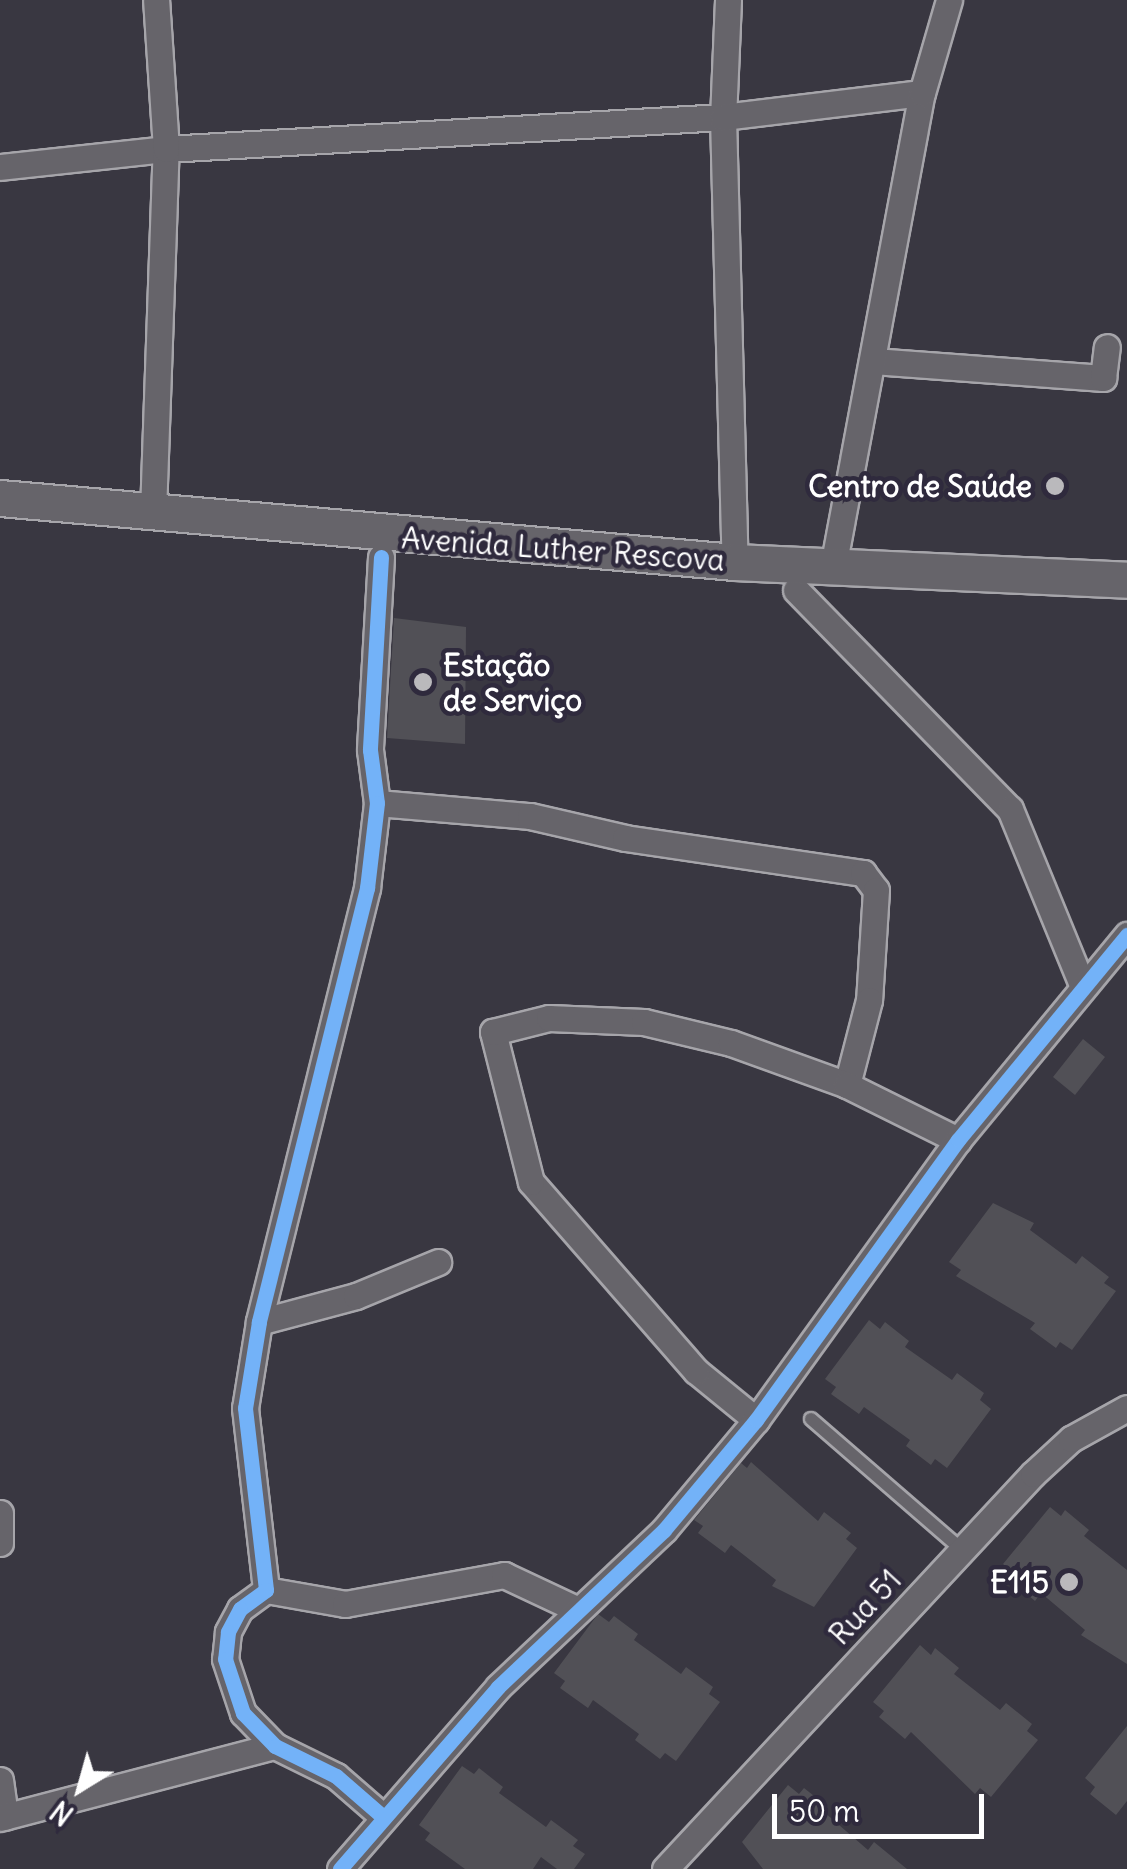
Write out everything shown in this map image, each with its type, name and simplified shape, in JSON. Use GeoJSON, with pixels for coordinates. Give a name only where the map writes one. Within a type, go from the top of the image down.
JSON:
{"type":"FeatureCollection","features":[{"type":"Feature","properties":{"kind":"main road","name":"Avenida Luther Rescova"},"geometry":{"type":"LineString","coordinates":[[0,498],[735,562],[1127,580]]}},
{"type":"Feature","properties":{"kind":"main road","name":"Avenida Luther Rescova"},"geometry":{"type":"LineString","coordinates":[[0,522],[796,590],[1127,602]]}},
{"type":"Feature","properties":{"kind":"street"},"geometry":{"type":"LineString","coordinates":[[152,514],[166,149],[156,0]]}},
{"type":"Feature","properties":{"kind":"street"},"geometry":{"type":"LineString","coordinates":[[728,0],[723,117],[735,562]]}},
{"type":"Feature","properties":{"kind":"street"},"geometry":{"type":"LineString","coordinates":[[833,567],[922,93],[949,0]]}},
{"type":"Feature","properties":{"kind":"street"},"geometry":{"type":"LineString","coordinates":[[0,167],[166,149],[723,117],[922,93]]}},
{"type":"Feature","properties":{"kind":"street"},"geometry":{"type":"LineString","coordinates":[[873,361],[1102,378],[1106,346]]}},
{"type":"Feature","properties":{"kind":"street"},"geometry":{"type":"LineString","coordinates":[[266,1590],[245,1408],[259,1322],[367,888],[376,804],[370,750],[381,557]]}},
{"type":"Feature","properties":{"kind":"street"},"geometry":{"type":"LineString","coordinates":[[796,590],[1010,809],[1083,987]]}},
{"type":"Feature","properties":{"kind":"street"},"geometry":{"type":"LineString","coordinates":[[376,804],[530,816],[625,838],[863,873],[876,890],[869,1000],[847,1084]]}},
{"type":"Feature","properties":{"kind":"street"},"geometry":{"type":"LineString","coordinates":[[340,1869],[382,1816],[574,1608],[664,1530],[756,1420],[958,1140],[1127,935]]}},
{"type":"Feature","properties":{"kind":"street"},"geometry":{"type":"LineString","coordinates":[[756,1420],[696,1370],[531,1182],[493,1032],[548,1018],[644,1022],[731,1043],[847,1084],[958,1140]]}},
{"type":"Feature","properties":{"kind":"street"},"geometry":{"type":"LineString","coordinates":[[259,1322],[356,1296],[438,1262]]}},
{"type":"Feature","properties":{"kind":"street","name":"Rua 51"},"geometry":{"type":"LineString","coordinates":[[665,1869],[962,1550],[1071,1439],[1127,1408]]}},
{"type":"Feature","properties":{"kind":"street"},"geometry":{"type":"LineString","coordinates":[[0,1513],[0,1543]]}},
{"type":"Feature","properties":{"kind":"street"},"geometry":{"type":"LineString","coordinates":[[382,1816],[336,1776],[276,1746],[243,1713],[225,1659],[228,1632],[240,1609],[266,1590],[345,1604],[504,1575],[574,1608]]}},
{"type":"Feature","properties":{"kind":"street"},"geometry":{"type":"LineString","coordinates":[[0,1780],[3,1818],[276,1746]]}},
{"type":"Feature","properties":{"kind":"lane"},"geometry":{"type":"LineString","coordinates":[[810,1419],[962,1550]]}},
{"type":"Feature","properties":{"kind":"building","name":"Estação de Serviço"},"geometry":{"type":"Polygon","coordinates":[[[394,618],[466,627],[465,744],[387,738],[394,618]]]}},
{"type":"Feature","properties":{"kind":"building"},"geometry":{"type":"Polygon","coordinates":[[[1083,1039],[1105,1057],[1075,1095],[1053,1077],[1083,1039]]]}},
{"type":"Feature","properties":{"kind":"building"},"geometry":{"type":"Polygon","coordinates":[[[993,1203],[1034,1223],[1030,1230],[1076,1264],[1082,1256],[1109,1277],[1104,1283],[1116,1291],[1072,1350],[1060,1342],[1056,1348],[1030,1329],[1035,1323],[956,1276],[961,1270],[949,1262],[993,1203]]]}},
{"type":"Feature","properties":{"kind":"building"},"geometry":{"type":"Polygon","coordinates":[[[869,1320],[880,1329],[885,1322],[909,1341],[905,1347],[952,1380],[957,1373],[984,1393],[980,1400],[991,1409],[947,1468],[935,1459],[931,1465],[906,1446],[910,1440],[864,1407],[859,1414],[831,1394],[836,1387],[825,1379],[869,1320]]]}},
{"type":"Feature","properties":{"kind":"building"},"geometry":{"type":"Polygon","coordinates":[[[751,1462],[818,1521],[824,1512],[851,1533],[846,1539],[857,1548],[814,1607],[772,1586],[776,1580],[731,1545],[725,1553],[698,1533],[703,1526],[694,1520],[741,1463],[747,1468],[751,1462]]]}},
{"type":"Feature","properties":{"kind":"building","name":"E115"},"geometry":{"type":"Polygon","coordinates":[[[1050,1507],[1061,1516],[1065,1510],[1089,1530],[1084,1536],[1127,1570],[1127,1664],[1081,1635],[1085,1630],[1041,1593],[1035,1601],[1009,1579],[1014,1573],[1003,1564],[1050,1507]]]}},
{"type":"Feature","properties":{"kind":"building"},"geometry":{"type":"Polygon","coordinates":[[[598,1614],[609,1622],[614,1616],[638,1634],[634,1640],[681,1674],[686,1667],[713,1687],[709,1694],[720,1702],[676,1761],[665,1753],[660,1759],[635,1740],[639,1734],[593,1700],[588,1708],[560,1688],[565,1681],[554,1673],[598,1614]]]}},
{"type":"Feature","properties":{"kind":"building"},"geometry":{"type":"Polygon","coordinates":[[[920,1645],[931,1655],[935,1648],[959,1668],[954,1674],[1000,1710],[1006,1703],[1032,1724],[1027,1731],[1038,1740],[991,1797],[980,1788],[975,1794],[911,1732],[905,1739],[879,1717],[884,1711],[873,1702],[920,1645]]]}},
{"type":"Feature","properties":{"kind":"building"},"geometry":{"type":"Polygon","coordinates":[[[1127,1726],[1127,1801],[1116,1815],[1090,1794],[1095,1787],[1085,1778],[1127,1726]]]}},
{"type":"Feature","properties":{"kind":"building"},"geometry":{"type":"Polygon","coordinates":[[[462,1766],[474,1774],[479,1768],[503,1787],[499,1793],[546,1827],[551,1820],[578,1840],[573,1846],[585,1854],[574,1869],[557,1869],[541,1857],[533,1869],[465,1869],[425,1840],[430,1833],[419,1825],[462,1766]]]}},
{"type":"Feature","properties":{"kind":"building"},"geometry":{"type":"Polygon","coordinates":[[[788,1785],[799,1794],[804,1788],[828,1807],[824,1812],[868,1850],[874,1842],[907,1869],[763,1869],[742,1842],[788,1785]]]}},
{"type":"Feature","properties":{"kind":"cycle path"},"geometry":{"type":"LineString","coordinates":[[381,557],[370,750],[377,803],[367,888],[259,1322],[245,1408],[266,1590],[240,1609],[228,1632],[225,1659],[243,1713],[275,1746],[336,1776],[382,1816]]}},
{"type":"Feature","properties":{"kind":"cycle path"},"geometry":{"type":"LineString","coordinates":[[340,1869],[498,1687],[664,1530],[756,1420],[958,1140],[1127,935]]}},
{"type":"Feature","properties":{"kind":"place","name":"Centro de Saúde"},"geometry":{"type":"Point","coordinates":[1055,486]}},
{"type":"Feature","properties":{"kind":"place","name":"Estação de Serviço"},"geometry":{"type":"Point","coordinates":[423,682]}},
{"type":"Feature","properties":{"kind":"place","name":"E115"},"geometry":{"type":"Point","coordinates":[1069,1582]}}]}
